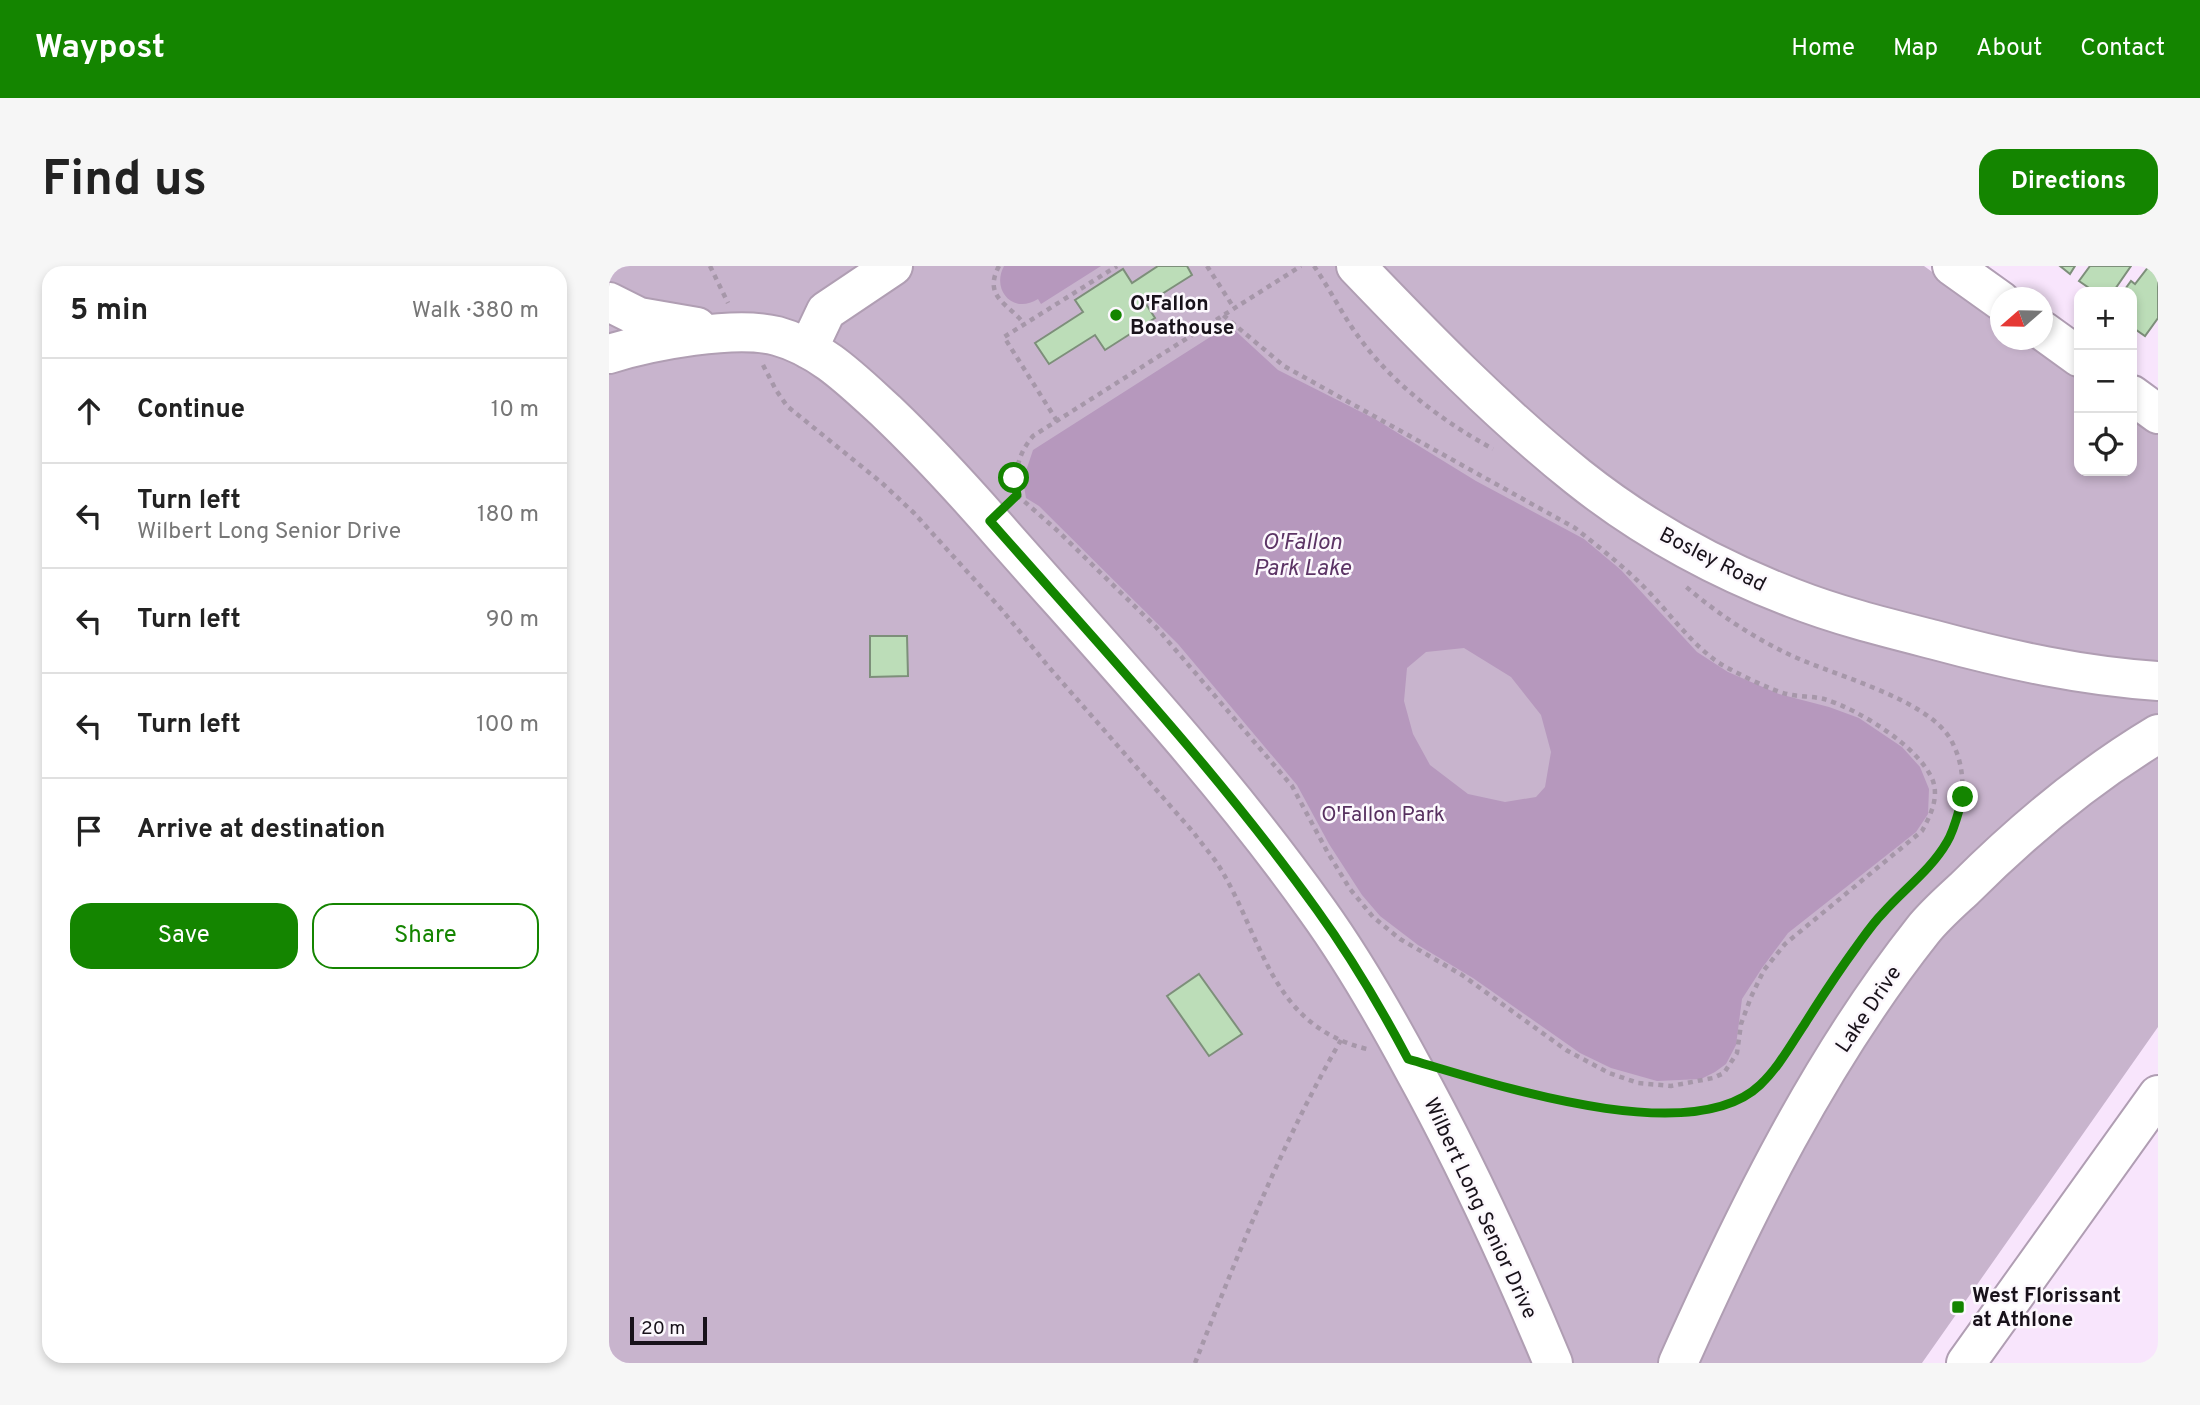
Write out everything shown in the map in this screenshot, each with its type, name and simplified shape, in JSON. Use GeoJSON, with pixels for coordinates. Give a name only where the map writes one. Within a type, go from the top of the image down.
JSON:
{"type":"FeatureCollection","features":[{"type":"Feature","properties":{"kind":"street"},"geometry":{"type":"LineString","coordinates":[[808,349],[825,311],[893,266]]}},
{"type":"Feature","properties":{"kind":"street","name":"Bosley Road"},"geometry":{"type":"LineString","coordinates":[[1356,266],[1494,406],[1579,478],[1651,527],[1714,564],[1794,598],[1878,626],[1997,657],[2108,678],[2158,681]]}},
{"type":"Feature","properties":{"kind":"street"},"geometry":{"type":"LineString","coordinates":[[1952,266],[1990,294]]}},
{"type":"Feature","properties":{"kind":"street"},"geometry":{"type":"LineString","coordinates":[[609,302],[639,317],[737,333]]}},
{"type":"Feature","properties":{"kind":"street","name":"Wilbert Long Senior Drive"},"geometry":{"type":"LineString","coordinates":[[609,354],[630,347],[737,333],[776,336],[808,349],[840,369],[910,434],[1003,508],[1253,824],[1319,912],[1382,1010],[1468,1171],[1514,1268],[1553,1363]]}},
{"type":"Feature","properties":{"kind":"street"},"geometry":{"type":"LineString","coordinates":[[2053,339],[2074,353]]}},
{"type":"Feature","properties":{"kind":"street"},"geometry":{"type":"LineString","coordinates":[[2137,399],[2158,414]]}},
{"type":"Feature","properties":{"kind":"street","name":"Lake Drive"},"geometry":{"type":"LineString","coordinates":[[1678,1363],[1771,1169],[1835,1058],[1885,981],[1925,928],[1988,865],[2043,817],[2127,752],[2158,734]]}},
{"type":"Feature","properties":{"kind":"street"},"geometry":{"type":"LineString","coordinates":[[1973,1360],[2158,1096]]}},
{"type":"Feature","properties":{"kind":"path"},"geometry":{"type":"LineString","coordinates":[[711,266],[737,333],[787,406],[882,483],[914,513],[1002,610],[1217,863],[1270,974],[1289,1000],[1308,1019],[1357,1047],[1527,1094],[1635,1112],[1689,1114],[1711,1111],[1758,1088],[1775,1069],[1860,941],[1882,913],[1947,843],[1963,797],[1963,779],[1953,743],[1945,730],[1928,716],[1885,694],[1772,646],[1713,611],[1682,583]]}},
{"type":"Feature","properties":{"kind":"path"},"geometry":{"type":"LineString","coordinates":[[999,266],[994,280],[997,296],[1008,310],[1016,312],[1024,324]]}},
{"type":"Feature","properties":{"kind":"path"},"geometry":{"type":"LineString","coordinates":[[1057,421],[1003,337],[1117,266]]}},
{"type":"Feature","properties":{"kind":"path"},"geometry":{"type":"LineString","coordinates":[[1207,266],[1234,308]]}},
{"type":"Feature","properties":{"kind":"path"},"geometry":{"type":"LineString","coordinates":[[1223,315],[1284,366],[1575,528],[1627,571],[1688,638],[1721,664],[1787,694],[1823,699],[1855,712],[1909,747],[1921,762],[1933,782],[1934,809],[1922,831],[1785,944],[1764,970],[1751,997],[1741,1024],[1737,1053],[1724,1073],[1713,1078],[1671,1086],[1638,1083],[1609,1073],[1566,1050],[1462,975],[1401,939],[1373,917],[1350,889],[1292,786],[1156,627],[1059,532],[1003,508],[1018,461],[1033,436],[1057,421],[1223,315],[1234,308],[1301,266]]}},
{"type":"Feature","properties":{"kind":"path"},"geometry":{"type":"LineString","coordinates":[[1314,266],[1377,360],[1434,412],[1500,453]]}},
{"type":"Feature","properties":{"kind":"path"},"geometry":{"type":"LineString","coordinates":[[1195,1363],[1232,1268],[1319,1078],[1341,1040]]}},
{"type":"Feature","properties":{"kind":"green space","name":"O'Fallon Park"},"geometry":{"type":"Polygon","coordinates":[[[609,266],[1924,266],[1990,314],[1990,350],[2040,350],[2074,374],[2074,476],[2137,476],[2137,420],[2158,435],[2158,1027],[1922,1363],[609,1363],[609,266]]]}},
{"type":"Feature","properties":{"kind":"water"},"geometry":{"type":"Polygon","coordinates":[[[1004,266],[1101,266],[1041,304],[1038,299],[1020,304],[1007,298],[1002,291],[1000,284],[1004,266]]]}},
{"type":"Feature","properties":{"kind":"water","name":"O'Fallon Park Lake"},"geometry":{"type":"Polygon","coordinates":[[[1229,325],[1278,370],[1375,419],[1476,481],[1584,539],[1621,570],[1697,652],[1728,672],[1779,694],[1859,718],[1902,747],[1920,767],[1929,789],[1928,814],[1916,832],[1788,933],[1742,999],[1736,1045],[1726,1064],[1701,1079],[1657,1081],[1611,1068],[1580,1053],[1473,978],[1418,945],[1380,916],[1362,895],[1329,844],[1297,785],[1178,644],[1039,506],[1026,498],[1023,480],[1033,450],[1229,325]],[[1464,648],[1426,652],[1407,668],[1404,701],[1413,734],[1430,765],[1468,794],[1505,802],[1536,797],[1545,787],[1551,752],[1541,715],[1511,677],[1464,648]]]}},
{"type":"Feature","properties":{"kind":"building","name":"O'Fallon Boathouse"},"geometry":{"type":"Polygon","coordinates":[[[1158,266],[1187,266],[1192,275],[1146,304],[1155,318],[1105,350],[1095,335],[1049,364],[1035,343],[1083,312],[1075,300],[1123,269],[1132,283],[1158,266]]]}},
{"type":"Feature","properties":{"kind":"building"},"geometry":{"type":"Polygon","coordinates":[[[2060,266],[2075,266],[2070,274],[2060,266]]]}},
{"type":"Feature","properties":{"kind":"building"},"geometry":{"type":"Polygon","coordinates":[[[2090,266],[2131,266],[2116,287],[2088,287],[2079,281],[2090,266]]]}},
{"type":"Feature","properties":{"kind":"building"},"geometry":{"type":"Polygon","coordinates":[[[2149,266],[2158,266],[2158,318],[2145,336],[2137,330],[2137,287],[2127,287],[2131,281],[2135,284],[2149,266]]]}},
{"type":"Feature","properties":{"kind":"building"},"geometry":{"type":"Polygon","coordinates":[[[870,636],[907,636],[908,676],[870,677],[870,636]]]}},
{"type":"Feature","properties":{"kind":"building"},"geometry":{"type":"Polygon","coordinates":[[[1199,974],[1242,1034],[1209,1056],[1167,996],[1199,974]]]}},
{"type":"Feature","properties":{"kind":"place","name":"O'Fallon Boathouse"},"geometry":{"type":"Point","coordinates":[1116,315]}},
{"type":"Feature","properties":{"kind":"place","name":"West Florissant at Athlone"},"geometry":{"type":"Point","coordinates":[1958,1307]}},
{"type":"Feature","properties":{"kind":"route"},"geometry":{"type":"LineString","coordinates":[[1014,478],[1017,495],[990,521],[1200,759],[1253,824],[1319,912],[1382,1010],[1408,1059],[1527,1094],[1635,1112],[1689,1114],[1711,1111],[1733,1102],[1758,1088],[1775,1069],[1860,941],[1882,913],[1947,843],[1963,797]]}}]}
